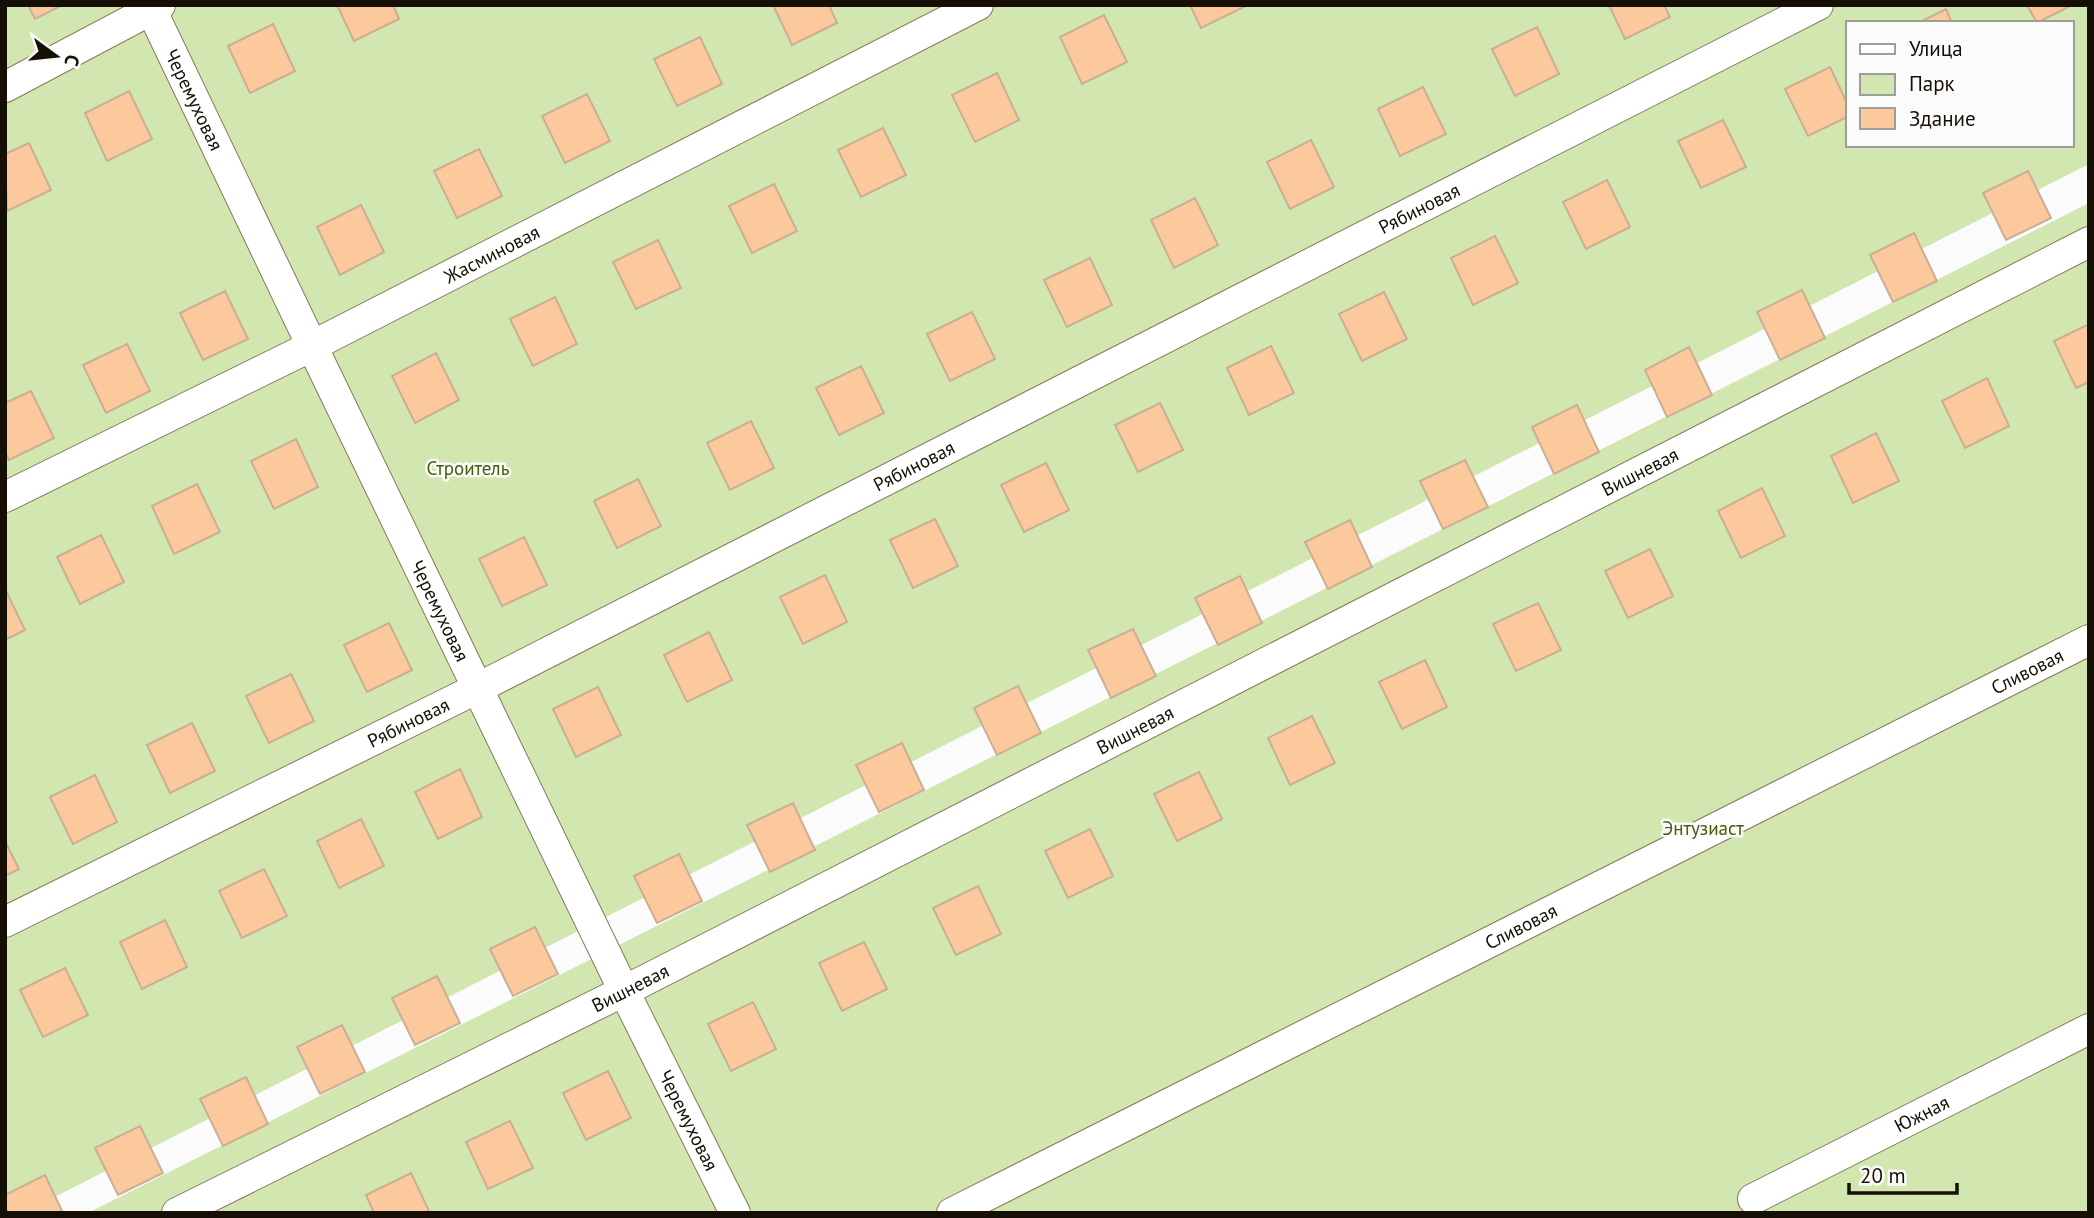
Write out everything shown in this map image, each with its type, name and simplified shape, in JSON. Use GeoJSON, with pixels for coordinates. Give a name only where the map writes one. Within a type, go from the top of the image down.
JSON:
{"type":"FeatureCollection","features":[{"type":"Feature","properties":{"kind":"street","name":"Жасминовая"},"geometry":{"type":"LineString","coordinates":[[5,498],[312,346],[978,5]]}},
{"type":"Feature","properties":{"kind":"street","name":"Рябиновая"},"geometry":{"type":"LineString","coordinates":[[5,922],[478,688],[1818,5]]}},
{"type":"Feature","properties":{"kind":"street","name":"Черемуховая"},"geometry":{"type":"LineString","coordinates":[[153,7],[312,346],[624,991],[735,1213]]}},
{"type":"Feature","properties":{"kind":"street"},"geometry":{"type":"LineString","coordinates":[[5,87],[153,7]]}},
{"type":"Feature","properties":{"kind":"street","name":"Вишневая"},"geometry":{"type":"LineString","coordinates":[[177,1213],[624,991],[2089,242]]}},
{"type":"Feature","properties":{"kind":"street","name":"Сливовая"},"geometry":{"type":"LineString","coordinates":[[952,1213],[2089,640]]}},
{"type":"Feature","properties":{"kind":"street","name":"Южная"},"geometry":{"type":"LineString","coordinates":[[1753,1199],[2089,1029]]}},
{"type":"Feature","properties":{"kind":"green space","name":"Строитель"},"geometry":{"type":"Polygon","coordinates":[[[5,5],[2089,5],[2089,164],[23,1213],[5,1213],[5,5]]]}},
{"type":"Feature","properties":{"kind":"green space","name":"Энтузиаст"},"geometry":{"type":"Polygon","coordinates":[[[2089,203],[2089,1213],[88,1213],[2089,203]]]}},
{"type":"Feature","properties":{"kind":"building"},"geometry":{"type":"Polygon","coordinates":[[[28,5],[62,5],[35,19],[28,5]]]}},
{"type":"Feature","properties":{"kind":"building"},"geometry":{"type":"Polygon","coordinates":[[[337,5],[393,5],[399,19],[354,41],[337,5]]]}},
{"type":"Feature","properties":{"kind":"building"},"geometry":{"type":"Polygon","coordinates":[[[773,5],[829,5],[837,23],[792,45],[773,5]]]}},
{"type":"Feature","properties":{"kind":"building"},"geometry":{"type":"Polygon","coordinates":[[[1190,5],[1246,5],[1246,6],[1201,28],[1190,5]]]}},
{"type":"Feature","properties":{"kind":"building"},"geometry":{"type":"Polygon","coordinates":[[[1609,5],[1664,5],[1670,17],[1625,39],[1609,5]]]}},
{"type":"Feature","properties":{"kind":"building"},"geometry":{"type":"Polygon","coordinates":[[[2027,5],[2072,5],[2041,21],[2036,21],[2027,5]]]}},
{"type":"Feature","properties":{"kind":"building"},"geometry":{"type":"Polygon","coordinates":[[[1946,9],[1951,21],[1922,21],[1946,9]]]}},
{"type":"Feature","properties":{"kind":"building"},"geometry":{"type":"Polygon","coordinates":[[[1104,15],[1127,62],[1082,84],[1060,37],[1104,15]]]}},
{"type":"Feature","properties":{"kind":"building"},"geometry":{"type":"Polygon","coordinates":[[[273,24],[295,71],[250,93],[228,46],[273,24]]]}},
{"type":"Feature","properties":{"kind":"building"},"geometry":{"type":"Polygon","coordinates":[[[1537,27],[1559,74],[1515,96],[1492,49],[1537,27]]]}},
{"type":"Feature","properties":{"kind":"building"},"geometry":{"type":"Polygon","coordinates":[[[700,37],[722,84],[677,106],[654,59],[700,37]]]}},
{"type":"Feature","properties":{"kind":"building"},"geometry":{"type":"Polygon","coordinates":[[[1830,67],[1846,101],[1846,117],[1808,136],[1785,89],[1830,67]]]}},
{"type":"Feature","properties":{"kind":"building"},"geometry":{"type":"Polygon","coordinates":[[[997,73],[1019,120],[975,142],[952,95],[997,73]]]}},
{"type":"Feature","properties":{"kind":"building"},"geometry":{"type":"Polygon","coordinates":[[[1423,87],[1446,134],[1400,156],[1378,109],[1423,87]]]}},
{"type":"Feature","properties":{"kind":"building"},"geometry":{"type":"Polygon","coordinates":[[[129,91],[152,139],[107,161],[85,113],[129,91]]]}},
{"type":"Feature","properties":{"kind":"building"},"geometry":{"type":"Polygon","coordinates":[[[587,94],[610,141],[565,163],[542,116],[587,94]]]}},
{"type":"Feature","properties":{"kind":"building"},"geometry":{"type":"Polygon","coordinates":[[[1723,120],[1746,167],[1701,188],[1678,141],[1723,120]]]}},
{"type":"Feature","properties":{"kind":"building"},"geometry":{"type":"Polygon","coordinates":[[[883,128],[906,175],[861,197],[838,150],[883,128]]]}},
{"type":"Feature","properties":{"kind":"building"},"geometry":{"type":"Polygon","coordinates":[[[1311,140],[1334,187],[1290,209],[1267,162],[1311,140]]]}},
{"type":"Feature","properties":{"kind":"building"},"geometry":{"type":"Polygon","coordinates":[[[29,143],[51,190],[7,211],[5,154],[29,143]]]}},
{"type":"Feature","properties":{"kind":"building"},"geometry":{"type":"Polygon","coordinates":[[[479,149],[502,196],[457,218],[434,171],[479,149]]]}},
{"type":"Feature","properties":{"kind":"building"},"geometry":{"type":"Polygon","coordinates":[[[2028,171],[2051,218],[2006,240],[1983,193],[2028,171]]]}},
{"type":"Feature","properties":{"kind":"building"},"geometry":{"type":"Polygon","coordinates":[[[1607,180],[1630,227],[1586,249],[1563,202],[1607,180]]]}},
{"type":"Feature","properties":{"kind":"building"},"geometry":{"type":"Polygon","coordinates":[[[774,184],[797,231],[752,253],[729,206],[774,184]]]}},
{"type":"Feature","properties":{"kind":"building"},"geometry":{"type":"Polygon","coordinates":[[[1195,198],[1218,245],[1174,268],[1151,220],[1195,198]]]}},
{"type":"Feature","properties":{"kind":"building"},"geometry":{"type":"Polygon","coordinates":[[[361,205],[384,252],[340,275],[317,227],[361,205]]]}},
{"type":"Feature","properties":{"kind":"building"},"geometry":{"type":"Polygon","coordinates":[[[1914,233],[1937,281],[1893,302],[1870,255],[1914,233]]]}},
{"type":"Feature","properties":{"kind":"building"},"geometry":{"type":"Polygon","coordinates":[[[1495,236],[1518,283],[1473,305],[1451,258],[1495,236]]]}},
{"type":"Feature","properties":{"kind":"building"},"geometry":{"type":"Polygon","coordinates":[[[658,240],[681,288],[636,309],[613,262],[658,240]]]}},
{"type":"Feature","properties":{"kind":"building"},"geometry":{"type":"Polygon","coordinates":[[[1090,258],[1112,305],[1067,327],[1044,280],[1090,258]]]}},
{"type":"Feature","properties":{"kind":"building"},"geometry":{"type":"Polygon","coordinates":[[[1802,290],[1825,338],[1780,360],[1757,312],[1802,290]]]}},
{"type":"Feature","properties":{"kind":"building"},"geometry":{"type":"Polygon","coordinates":[[[225,291],[248,339],[203,360],[180,313],[225,291]]]}},
{"type":"Feature","properties":{"kind":"building"},"geometry":{"type":"Polygon","coordinates":[[[1384,292],[1407,339],[1362,361],[1339,314],[1384,292]]]}},
{"type":"Feature","properties":{"kind":"building"},"geometry":{"type":"Polygon","coordinates":[[[555,297],[577,344],[533,366],[510,319],[555,297]]]}},
{"type":"Feature","properties":{"kind":"building"},"geometry":{"type":"Polygon","coordinates":[[[972,312],[995,359],[950,381],[927,334],[972,312]]]}},
{"type":"Feature","properties":{"kind":"building"},"geometry":{"type":"Polygon","coordinates":[[[2089,324],[2089,382],[2076,388],[2054,341],[2089,324]]]}},
{"type":"Feature","properties":{"kind":"building"},"geometry":{"type":"Polygon","coordinates":[[[127,344],[150,391],[106,413],[83,365],[127,344]]]}},
{"type":"Feature","properties":{"kind":"building"},"geometry":{"type":"Polygon","coordinates":[[[1271,346],[1294,393],[1249,415],[1227,368],[1271,346]]]}},
{"type":"Feature","properties":{"kind":"building"},"geometry":{"type":"Polygon","coordinates":[[[1689,347],[1712,395],[1667,417],[1645,370],[1689,347]]]}},
{"type":"Feature","properties":{"kind":"building"},"geometry":{"type":"Polygon","coordinates":[[[436,353],[459,400],[415,423],[392,376],[436,353]]]}},
{"type":"Feature","properties":{"kind":"building"},"geometry":{"type":"Polygon","coordinates":[[[861,366],[884,413],[839,435],[816,388],[861,366]]]}},
{"type":"Feature","properties":{"kind":"building"},"geometry":{"type":"Polygon","coordinates":[[[1987,378],[2009,426],[1965,448],[1942,401],[1987,378]]]}},
{"type":"Feature","properties":{"kind":"building"},"geometry":{"type":"Polygon","coordinates":[[[31,391],[54,438],[9,460],[5,452],[5,403],[31,391]]]}},
{"type":"Feature","properties":{"kind":"building"},"geometry":{"type":"Polygon","coordinates":[[[1160,403],[1183,450],[1138,472],[1115,425],[1160,403]]]}},
{"type":"Feature","properties":{"kind":"building"},"geometry":{"type":"Polygon","coordinates":[[[1577,405],[1599,452],[1554,474],[1532,427],[1577,405]]]}},
{"type":"Feature","properties":{"kind":"building"},"geometry":{"type":"Polygon","coordinates":[[[751,421],[774,468],[730,490],[707,443],[751,421]]]}},
{"type":"Feature","properties":{"kind":"building"},"geometry":{"type":"Polygon","coordinates":[[[1876,433],[1899,481],[1853,503],[1831,456],[1876,433]]]}},
{"type":"Feature","properties":{"kind":"building"},"geometry":{"type":"Polygon","coordinates":[[[296,439],[318,487],[274,509],[251,461],[296,439]]]}},
{"type":"Feature","properties":{"kind":"building"},"geometry":{"type":"Polygon","coordinates":[[[1465,460],[1488,507],[1443,529],[1420,481],[1465,460]]]}},
{"type":"Feature","properties":{"kind":"building"},"geometry":{"type":"Polygon","coordinates":[[[1046,463],[1069,510],[1024,532],[1001,485],[1046,463]]]}},
{"type":"Feature","properties":{"kind":"building"},"geometry":{"type":"Polygon","coordinates":[[[638,479],[661,526],[617,548],[594,501],[638,479]]]}},
{"type":"Feature","properties":{"kind":"building"},"geometry":{"type":"Polygon","coordinates":[[[197,484],[220,532],[174,554],[152,506],[197,484]]]}},
{"type":"Feature","properties":{"kind":"building"},"geometry":{"type":"Polygon","coordinates":[[[1762,488],[1785,536],[1741,558],[1718,511],[1762,488]]]}},
{"type":"Feature","properties":{"kind":"building"},"geometry":{"type":"Polygon","coordinates":[[[935,519],[958,566],[913,588],[890,540],[935,519]]]}},
{"type":"Feature","properties":{"kind":"building"},"geometry":{"type":"Polygon","coordinates":[[[1350,520],[1372,567],[1328,589],[1305,542],[1350,520]]]}},
{"type":"Feature","properties":{"kind":"building"},"geometry":{"type":"Polygon","coordinates":[[[101,535],[124,582],[80,604],[57,557],[101,535]]]}},
{"type":"Feature","properties":{"kind":"building"},"geometry":{"type":"Polygon","coordinates":[[[524,537],[547,585],[502,606],[479,559],[524,537]]]}},
{"type":"Feature","properties":{"kind":"building"},"geometry":{"type":"Polygon","coordinates":[[[1650,549],[1673,596],[1628,618],[1605,571],[1650,549]]]}},
{"type":"Feature","properties":{"kind":"building"},"geometry":{"type":"Polygon","coordinates":[[[825,575],[847,622],[803,644],[780,597],[825,575]]]}},
{"type":"Feature","properties":{"kind":"building"},"geometry":{"type":"Polygon","coordinates":[[[1240,576],[1262,623],[1218,645],[1195,598],[1240,576]]]}},
{"type":"Feature","properties":{"kind":"building"},"geometry":{"type":"Polygon","coordinates":[[[5,589],[25,630],[5,640],[5,589]]]}},
{"type":"Feature","properties":{"kind":"building"},"geometry":{"type":"Polygon","coordinates":[[[1538,603],[1561,650],[1516,671],[1493,624],[1538,603]]]}},
{"type":"Feature","properties":{"kind":"building"},"geometry":{"type":"Polygon","coordinates":[[[389,623],[412,670],[367,692],[344,645],[389,623]]]}},
{"type":"Feature","properties":{"kind":"building"},"geometry":{"type":"Polygon","coordinates":[[[1133,629],[1156,676],[1111,698],[1088,650],[1133,629]]]}},
{"type":"Feature","properties":{"kind":"building"},"geometry":{"type":"Polygon","coordinates":[[[709,632],[732,680],[687,702],[664,655],[709,632]]]}},
{"type":"Feature","properties":{"kind":"building"},"geometry":{"type":"Polygon","coordinates":[[[1425,660],[1447,707],[1402,729],[1379,682],[1425,660]]]}},
{"type":"Feature","properties":{"kind":"building"},"geometry":{"type":"Polygon","coordinates":[[[291,674],[314,721],[269,743],[246,696],[291,674]]]}},
{"type":"Feature","properties":{"kind":"building"},"geometry":{"type":"Polygon","coordinates":[[[1018,686],[1041,733],[997,755],[974,708],[1018,686]]]}},
{"type":"Feature","properties":{"kind":"building"},"geometry":{"type":"Polygon","coordinates":[[[598,687],[621,735],[576,757],[553,709],[598,687]]]}},
{"type":"Feature","properties":{"kind":"building"},"geometry":{"type":"Polygon","coordinates":[[[1312,716],[1335,763],[1290,785],[1268,738],[1312,716]]]}},
{"type":"Feature","properties":{"kind":"building"},"geometry":{"type":"Polygon","coordinates":[[[192,723],[215,771],[170,793],[147,745],[192,723]]]}},
{"type":"Feature","properties":{"kind":"building"},"geometry":{"type":"Polygon","coordinates":[[[902,743],[924,790],[879,812],[856,765],[902,743]]]}},
{"type":"Feature","properties":{"kind":"building"},"geometry":{"type":"Polygon","coordinates":[[[460,769],[482,817],[438,839],[415,792],[460,769]]]}},
{"type":"Feature","properties":{"kind":"building"},"geometry":{"type":"Polygon","coordinates":[[[1199,772],[1222,819],[1177,841],[1154,794],[1199,772]]]}},
{"type":"Feature","properties":{"kind":"building"},"geometry":{"type":"Polygon","coordinates":[[[95,775],[117,822],[73,844],[50,797],[95,775]]]}},
{"type":"Feature","properties":{"kind":"building"},"geometry":{"type":"Polygon","coordinates":[[[793,803],[815,850],[770,872],[747,825],[793,803]]]}},
{"type":"Feature","properties":{"kind":"building"},"geometry":{"type":"Polygon","coordinates":[[[361,819],[384,866],[339,888],[317,841],[361,819]]]}},
{"type":"Feature","properties":{"kind":"building"},"geometry":{"type":"Polygon","coordinates":[[[1090,829],[1113,876],[1068,898],[1045,851],[1090,829]]]}},
{"type":"Feature","properties":{"kind":"building"},"geometry":{"type":"Polygon","coordinates":[[[5,841],[19,869],[5,876],[5,841]]]}},
{"type":"Feature","properties":{"kind":"building"},"geometry":{"type":"Polygon","coordinates":[[[679,854],[702,901],[657,923],[634,876],[679,854]]]}},
{"type":"Feature","properties":{"kind":"building"},"geometry":{"type":"Polygon","coordinates":[[[264,869],[287,916],[242,938],[219,891],[264,869]]]}},
{"type":"Feature","properties":{"kind":"building"},"geometry":{"type":"Polygon","coordinates":[[[978,886],[1001,934],[956,955],[933,908],[978,886]]]}},
{"type":"Feature","properties":{"kind":"building"},"geometry":{"type":"Polygon","coordinates":[[[165,920],[187,967],[142,989],[120,942],[165,920]]]}},
{"type":"Feature","properties":{"kind":"building"},"geometry":{"type":"Polygon","coordinates":[[[535,927],[558,974],[513,996],[490,949],[535,927]]]}},
{"type":"Feature","properties":{"kind":"building"},"geometry":{"type":"Polygon","coordinates":[[[864,942],[887,989],[842,1011],[819,963],[864,942]]]}},
{"type":"Feature","properties":{"kind":"building"},"geometry":{"type":"Polygon","coordinates":[[[65,968],[88,1015],[43,1037],[20,990],[65,968]]]}},
{"type":"Feature","properties":{"kind":"building"},"geometry":{"type":"Polygon","coordinates":[[[437,976],[460,1023],[415,1045],[392,998],[437,976]]]}},
{"type":"Feature","properties":{"kind":"building"},"geometry":{"type":"Polygon","coordinates":[[[753,1002],[776,1049],[731,1071],[708,1024],[753,1002]]]}},
{"type":"Feature","properties":{"kind":"building"},"geometry":{"type":"Polygon","coordinates":[[[342,1025],[365,1072],[320,1094],[297,1047],[342,1025]]]}},
{"type":"Feature","properties":{"kind":"building"},"geometry":{"type":"Polygon","coordinates":[[[608,1071],[631,1118],[586,1140],[563,1093],[608,1071]]]}},
{"type":"Feature","properties":{"kind":"building"},"geometry":{"type":"Polygon","coordinates":[[[246,1077],[268,1124],[223,1146],[200,1099],[246,1077]]]}},
{"type":"Feature","properties":{"kind":"building"},"geometry":{"type":"Polygon","coordinates":[[[510,1121],[533,1168],[488,1189],[466,1142],[510,1121]]]}},
{"type":"Feature","properties":{"kind":"building"},"geometry":{"type":"Polygon","coordinates":[[[140,1126],[163,1173],[118,1195],[95,1148],[140,1126]]]}},
{"type":"Feature","properties":{"kind":"building"},"geometry":{"type":"Polygon","coordinates":[[[411,1173],[430,1213],[374,1213],[366,1195],[411,1173]]]}},
{"type":"Feature","properties":{"kind":"building"},"geometry":{"type":"Polygon","coordinates":[[[45,1175],[63,1213],[8,1213],[5,1195],[45,1175]]]}}]}
